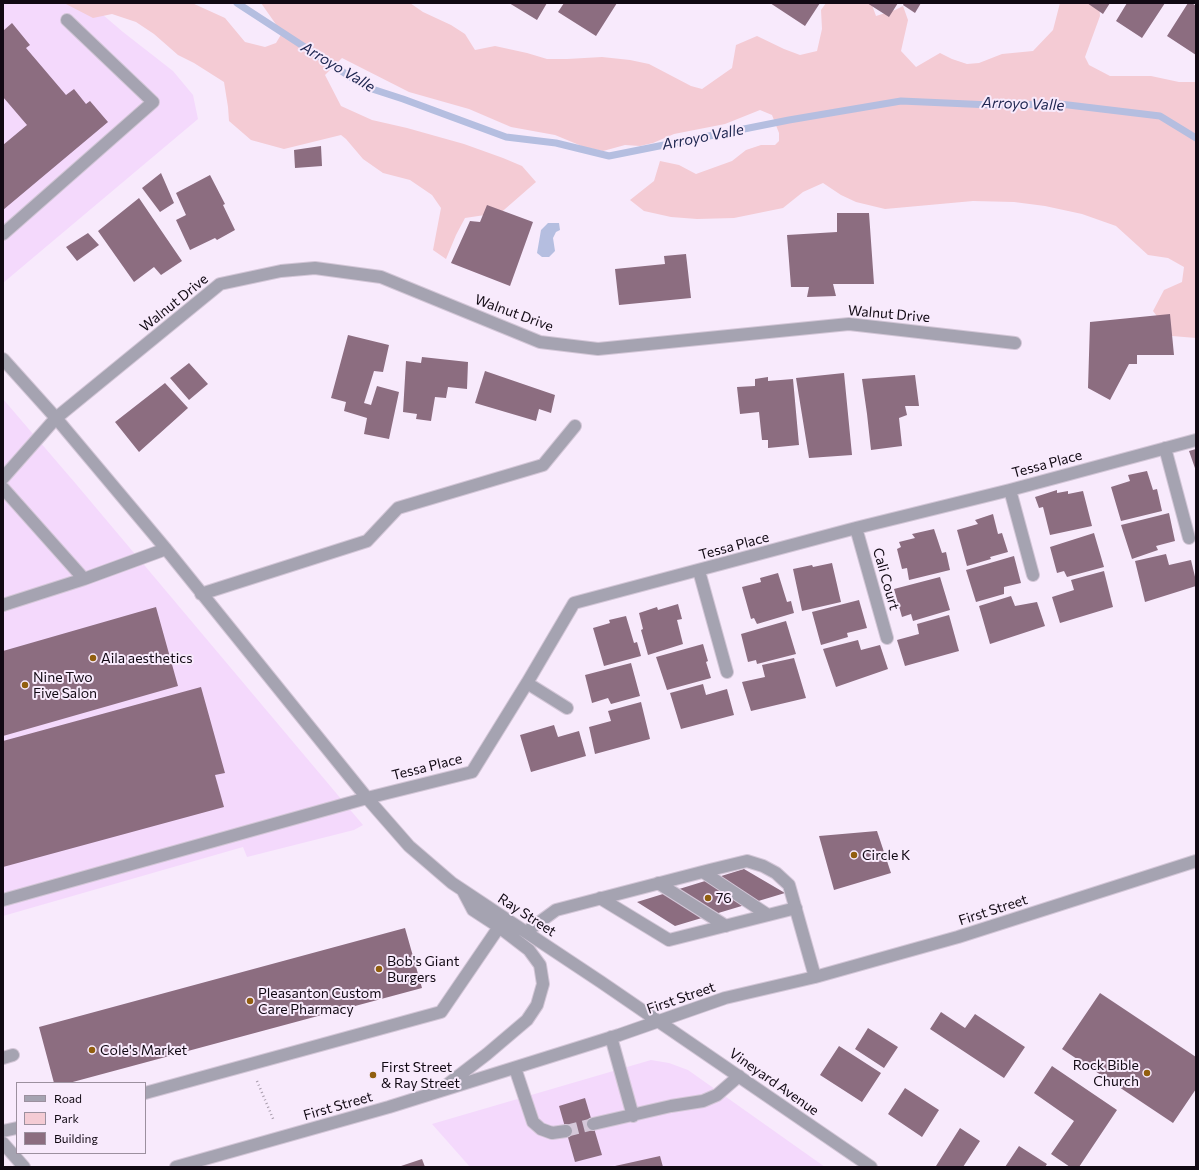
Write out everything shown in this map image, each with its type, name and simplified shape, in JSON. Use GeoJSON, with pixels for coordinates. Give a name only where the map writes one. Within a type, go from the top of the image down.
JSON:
{"type":"FeatureCollection","features":[{"type":"Feature","properties":{"kind":"street"},"geometry":{"type":"LineString","coordinates":[[3,234],[153,102],[67,20]]}},
{"type":"Feature","properties":{"kind":"street","name":"Walnut Drive"},"geometry":{"type":"LineString","coordinates":[[3,478],[56,418],[220,284],[281,271],[315,268],[380,277],[540,342],[598,349],[848,324],[1015,343]]}},
{"type":"Feature","properties":{"kind":"street","name":"Ray Street"},"geometry":{"type":"LineString","coordinates":[[3,359],[56,418],[166,549],[367,798],[409,846],[452,883],[660,1022]]}},
{"type":"Feature","properties":{"kind":"street"},"geometry":{"type":"LineString","coordinates":[[201,594],[367,541],[398,508],[543,465],[575,426]]}},
{"type":"Feature","properties":{"kind":"street","name":"Tessa Place"},"geometry":{"type":"LineString","coordinates":[[3,900],[367,798],[472,772],[574,604],[856,528],[1010,490],[1196,440]]}},
{"type":"Feature","properties":{"kind":"street"},"geometry":{"type":"LineString","coordinates":[[1165,448],[1189,538]]}},
{"type":"Feature","properties":{"kind":"street"},"geometry":{"type":"LineString","coordinates":[[3,488],[84,579]]}},
{"type":"Feature","properties":{"kind":"street"},"geometry":{"type":"LineString","coordinates":[[1010,490],[1033,575]]}},
{"type":"Feature","properties":{"kind":"street","name":"Cali Court"},"geometry":{"type":"LineString","coordinates":[[856,528],[887,638]]}},
{"type":"Feature","properties":{"kind":"street"},"geometry":{"type":"LineString","coordinates":[[3,605],[84,579],[166,549]]}},
{"type":"Feature","properties":{"kind":"street"},"geometry":{"type":"LineString","coordinates":[[699,571],[727,672]]}},
{"type":"Feature","properties":{"kind":"street"},"geometry":{"type":"LineString","coordinates":[[527,683],[567,708]]}},
{"type":"Feature","properties":{"kind":"street","name":"First Street"},"geometry":{"type":"LineString","coordinates":[[176,1167],[389,1107],[660,1022],[725,998],[816,977],[965,934],[1196,860]]}},
{"type":"Feature","properties":{"kind":"street"},"geometry":{"type":"LineString","coordinates":[[526,932],[556,910],[658,883],[747,862],[763,866],[776,873],[789,885],[816,977]]}},
{"type":"Feature","properties":{"kind":"street"},"geometry":{"type":"LineString","coordinates":[[703,872],[768,915]]}},
{"type":"Feature","properties":{"kind":"street"},"geometry":{"type":"LineString","coordinates":[[658,883],[726,926]]}},
{"type":"Feature","properties":{"kind":"street"},"geometry":{"type":"LineString","coordinates":[[439,1091],[508,1037],[527,1020],[538,1005],[543,984],[540,965],[529,950],[499,927],[473,910],[462,890]]}},
{"type":"Feature","properties":{"kind":"street"},"geometry":{"type":"LineString","coordinates":[[600,898],[669,940],[796,908]]}},
{"type":"Feature","properties":{"kind":"street"},"geometry":{"type":"LineString","coordinates":[[146,1093],[442,1012],[499,927]]}},
{"type":"Feature","properties":{"kind":"street","name":"Vineyard Avenue"},"geometry":{"type":"LineString","coordinates":[[660,1022],[871,1167]]}},
{"type":"Feature","properties":{"kind":"street"},"geometry":{"type":"LineString","coordinates":[[611,1037],[633,1116]]}},
{"type":"Feature","properties":{"kind":"street"},"geometry":{"type":"LineString","coordinates":[[515,1068],[533,1122],[541,1129],[552,1133],[566,1131]]}},
{"type":"Feature","properties":{"kind":"street"},"geometry":{"type":"LineString","coordinates":[[593,1124],[633,1116],[670,1106],[703,1101],[717,1095],[739,1076]]}},
{"type":"Feature","properties":{"kind":"street"},"geometry":{"type":"LineString","coordinates":[[3,1131],[16,1128]]}},
{"type":"Feature","properties":{"kind":"street"},"geometry":{"type":"LineString","coordinates":[[3,1143],[24,1167]]}},
{"type":"Feature","properties":{"kind":"path"},"geometry":{"type":"LineString","coordinates":[[260,1088],[266,1101]]}},
{"type":"Feature","properties":{"kind":"shaded area"},"geometry":{"type":"Polygon","coordinates":[[[3,3],[89,3],[173,71],[193,95],[198,119],[3,283],[3,3]]]}},
{"type":"Feature","properties":{"kind":"shaded area"},"geometry":{"type":"Polygon","coordinates":[[[3,399],[363,825],[354,830],[247,857],[243,847],[3,916],[3,399]]]}},
{"type":"Feature","properties":{"kind":"shaded area"},"geometry":{"type":"Polygon","coordinates":[[[651,1060],[669,1063],[688,1070],[825,1167],[470,1167],[432,1124],[651,1060]]]}},
{"type":"Feature","properties":{"kind":"green space"},"geometry":{"type":"Polygon","coordinates":[[[64,3],[192,3],[225,18],[245,42],[265,47],[276,43],[282,33],[261,3],[410,3],[423,12],[451,25],[465,34],[475,50],[495,46],[547,59],[602,57],[630,60],[649,64],[691,86],[702,89],[732,68],[736,45],[757,36],[800,55],[817,51],[822,29],[821,10],[826,3],[870,3],[876,16],[903,6],[908,20],[901,51],[916,67],[940,53],[967,64],[979,63],[1002,54],[1033,51],[1053,30],[1060,3],[1098,3],[1100,16],[1085,57],[1089,65],[1110,76],[1151,76],[1179,82],[1196,82],[1196,338],[1172,336],[1153,311],[1164,290],[1182,282],[1184,267],[1168,258],[1148,255],[1116,226],[1082,214],[1045,206],[1014,202],[973,201],[885,209],[856,202],[841,195],[823,183],[803,192],[783,208],[734,218],[697,219],[671,217],[644,211],[630,200],[654,181],[660,161],[679,165],[696,174],[732,161],[746,150],[761,145],[775,145],[779,141],[779,133],[772,115],[760,110],[725,124],[674,134],[653,143],[640,146],[625,145],[603,151],[584,147],[555,135],[511,127],[469,109],[409,92],[342,58],[325,75],[341,106],[372,120],[464,144],[503,158],[522,166],[536,182],[497,216],[485,215],[465,218],[446,259],[433,250],[441,208],[432,195],[410,180],[383,173],[363,159],[341,135],[284,149],[251,140],[229,121],[224,82],[178,55],[154,34],[136,22],[112,14],[93,18],[64,3]]]}},
{"type":"Feature","properties":{"kind":"water"},"geometry":{"type":"Polygon","coordinates":[[[548,223],[559,223],[560,230],[556,232],[553,238],[555,251],[549,257],[542,257],[537,253],[541,230],[548,223]]]}},
{"type":"Feature","properties":{"kind":"building"},"geometry":{"type":"Polygon","coordinates":[[[509,3],[547,3],[537,20],[509,3]]]}},
{"type":"Feature","properties":{"kind":"building"},"geometry":{"type":"Polygon","coordinates":[[[564,3],[617,3],[596,36],[558,12],[564,3]]]}},
{"type":"Feature","properties":{"kind":"building"},"geometry":{"type":"Polygon","coordinates":[[[770,3],[820,3],[805,26],[770,3]]]}},
{"type":"Feature","properties":{"kind":"building"},"geometry":{"type":"Polygon","coordinates":[[[867,3],[898,3],[889,17],[867,3]]]}},
{"type":"Feature","properties":{"kind":"building"},"geometry":{"type":"Polygon","coordinates":[[[904,3],[921,3],[915,13],[903,5],[904,3]]]}},
{"type":"Feature","properties":{"kind":"building"},"geometry":{"type":"Polygon","coordinates":[[[1087,3],[1110,3],[1103,14],[1087,3]]]}},
{"type":"Feature","properties":{"kind":"building"},"geometry":{"type":"Polygon","coordinates":[[[1127,3],[1165,3],[1142,38],[1116,21],[1127,3]]]}},
{"type":"Feature","properties":{"kind":"building"},"geometry":{"type":"Polygon","coordinates":[[[1188,3],[1192,3],[1196,6],[1196,55],[1167,36],[1188,3]]]}},
{"type":"Feature","properties":{"kind":"building"},"geometry":{"type":"Polygon","coordinates":[[[12,23],[30,45],[26,48],[66,95],[74,89],[86,104],[90,101],[108,122],[3,210],[3,145],[27,125],[3,97],[3,31],[12,23]]]}},
{"type":"Feature","properties":{"kind":"building"},"geometry":{"type":"Polygon","coordinates":[[[321,146],[322,166],[295,168],[294,150],[321,146]]]}},
{"type":"Feature","properties":{"kind":"building"},"geometry":{"type":"Polygon","coordinates":[[[161,173],[174,203],[160,212],[142,188],[161,173]]]}},
{"type":"Feature","properties":{"kind":"building"},"geometry":{"type":"Polygon","coordinates":[[[210,175],[225,204],[223,205],[235,230],[217,240],[215,238],[190,250],[176,220],[186,215],[176,193],[210,175]]]}},
{"type":"Feature","properties":{"kind":"building"},"geometry":{"type":"Polygon","coordinates":[[[139,198],[182,261],[161,275],[154,267],[134,282],[98,231],[139,198]]]}},
{"type":"Feature","properties":{"kind":"building"},"geometry":{"type":"Polygon","coordinates":[[[487,205],[533,222],[510,286],[451,263],[470,221],[480,222],[487,205]]]}},
{"type":"Feature","properties":{"kind":"building"},"geometry":{"type":"Polygon","coordinates":[[[837,213],[869,213],[874,284],[833,284],[836,296],[807,297],[809,287],[791,287],[787,235],[837,232],[837,213]]]}},
{"type":"Feature","properties":{"kind":"building"},"geometry":{"type":"Polygon","coordinates":[[[88,233],[99,245],[77,261],[66,247],[88,233]]]}},
{"type":"Feature","properties":{"kind":"building"},"geometry":{"type":"Polygon","coordinates":[[[686,254],[691,298],[619,305],[615,269],[665,264],[664,256],[686,254]]]}},
{"type":"Feature","properties":{"kind":"building"},"geometry":{"type":"Polygon","coordinates":[[[1170,314],[1174,355],[1137,355],[1137,364],[1129,364],[1110,400],[1088,388],[1090,322],[1170,314]]]}},
{"type":"Feature","properties":{"kind":"building"},"geometry":{"type":"Polygon","coordinates":[[[348,335],[389,345],[383,372],[374,371],[364,403],[371,405],[377,386],[399,392],[389,439],[364,434],[367,418],[344,411],[346,402],[331,398],[348,335]]]}},
{"type":"Feature","properties":{"kind":"building"},"geometry":{"type":"Polygon","coordinates":[[[422,357],[468,362],[467,389],[448,387],[446,398],[435,397],[431,421],[416,419],[417,414],[403,412],[406,361],[421,363],[422,357]]]}},
{"type":"Feature","properties":{"kind":"building"},"geometry":{"type":"Polygon","coordinates":[[[189,363],[208,384],[189,400],[170,378],[189,363]]]}},
{"type":"Feature","properties":{"kind":"building"},"geometry":{"type":"Polygon","coordinates":[[[485,371],[555,395],[551,413],[539,409],[536,421],[475,403],[485,371]]]}},
{"type":"Feature","properties":{"kind":"building"},"geometry":{"type":"Polygon","coordinates":[[[844,373],[852,455],[809,458],[796,378],[844,373]]]}},
{"type":"Feature","properties":{"kind":"building"},"geometry":{"type":"Polygon","coordinates":[[[915,375],[919,406],[905,406],[907,415],[899,418],[902,446],[871,450],[862,379],[915,375]]]}},
{"type":"Feature","properties":{"kind":"building"},"geometry":{"type":"Polygon","coordinates":[[[768,377],[768,381],[793,379],[799,445],[768,448],[768,440],[762,440],[759,412],[740,414],[737,387],[755,386],[755,379],[768,377]]]}},
{"type":"Feature","properties":{"kind":"building"},"geometry":{"type":"Polygon","coordinates":[[[165,383],[188,408],[139,452],[115,422],[165,383]]]}},
{"type":"Feature","properties":{"kind":"building"},"geometry":{"type":"Polygon","coordinates":[[[1196,449],[1196,471],[1189,451],[1196,449]]]}},
{"type":"Feature","properties":{"kind":"building"},"geometry":{"type":"Polygon","coordinates":[[[1147,471],[1153,490],[1157,489],[1162,511],[1121,521],[1111,487],[1130,481],[1128,475],[1147,471]]]}},
{"type":"Feature","properties":{"kind":"building"},"geometry":{"type":"Polygon","coordinates":[[[1057,490],[1057,493],[1068,491],[1068,494],[1083,491],[1092,526],[1050,535],[1043,507],[1039,508],[1035,497],[1057,490]]]}},
{"type":"Feature","properties":{"kind":"building"},"geometry":{"type":"Polygon","coordinates":[[[1169,513],[1175,541],[1156,546],[1158,550],[1132,559],[1121,525],[1169,513]]]}},
{"type":"Feature","properties":{"kind":"building"},"geometry":{"type":"Polygon","coordinates":[[[993,514],[998,534],[1002,533],[1008,552],[967,566],[957,530],[978,524],[975,520],[993,514]]]}},
{"type":"Feature","properties":{"kind":"building"},"geometry":{"type":"Polygon","coordinates":[[[934,529],[942,553],[946,552],[950,570],[909,580],[907,568],[902,569],[897,549],[901,547],[899,542],[915,538],[912,534],[934,529]]]}},
{"type":"Feature","properties":{"kind":"building"},"geometry":{"type":"Polygon","coordinates":[[[1094,533],[1104,567],[1067,577],[1064,571],[1057,573],[1050,547],[1094,533]]]}},
{"type":"Feature","properties":{"kind":"building"},"geometry":{"type":"Polygon","coordinates":[[[1166,554],[1169,565],[1191,560],[1196,586],[1145,602],[1135,561],[1166,554]]]}},
{"type":"Feature","properties":{"kind":"building"},"geometry":{"type":"Polygon","coordinates":[[[1014,556],[1021,583],[1004,587],[1004,594],[976,602],[966,570],[1014,556]]]}},
{"type":"Feature","properties":{"kind":"building"},"geometry":{"type":"Polygon","coordinates":[[[832,563],[841,602],[802,611],[793,569],[832,563]]]}},
{"type":"Feature","properties":{"kind":"building"},"geometry":{"type":"Polygon","coordinates":[[[1104,571],[1113,607],[1060,623],[1052,597],[1074,590],[1071,580],[1104,571]]]}},
{"type":"Feature","properties":{"kind":"building"},"geometry":{"type":"Polygon","coordinates":[[[778,573],[787,602],[791,601],[794,613],[757,624],[754,618],[751,619],[742,587],[761,582],[760,578],[778,573]]]}},
{"type":"Feature","properties":{"kind":"building"},"geometry":{"type":"Polygon","coordinates":[[[940,577],[950,610],[913,621],[911,614],[902,617],[894,589],[940,577]]]}},
{"type":"Feature","properties":{"kind":"building"},"geometry":{"type":"Polygon","coordinates":[[[1011,596],[1015,606],[1037,602],[1045,626],[990,644],[979,606],[1011,596]]]}},
{"type":"Feature","properties":{"kind":"building"},"geometry":{"type":"Polygon","coordinates":[[[859,600],[867,628],[847,633],[848,637],[821,645],[812,612],[859,600]]]}},
{"type":"Feature","properties":{"kind":"building"},"geometry":{"type":"Polygon","coordinates":[[[678,604],[682,619],[677,620],[683,644],[648,655],[641,630],[643,629],[639,613],[657,607],[658,610],[678,604]]]}},
{"type":"Feature","properties":{"kind":"building"},"geometry":{"type":"Polygon","coordinates":[[[156,607],[178,686],[3,736],[3,651],[156,607]]]}},
{"type":"Feature","properties":{"kind":"building"},"geometry":{"type":"Polygon","coordinates":[[[949,615],[959,651],[905,666],[897,640],[919,634],[917,624],[949,615]]]}},
{"type":"Feature","properties":{"kind":"building"},"geometry":{"type":"Polygon","coordinates":[[[626,616],[634,643],[637,642],[641,656],[604,666],[593,628],[610,623],[609,620],[626,616]]]}},
{"type":"Feature","properties":{"kind":"building"},"geometry":{"type":"Polygon","coordinates":[[[786,621],[796,654],[757,664],[756,660],[748,662],[741,634],[786,621]]]}},
{"type":"Feature","properties":{"kind":"building"},"geometry":{"type":"Polygon","coordinates":[[[858,640],[861,650],[880,645],[888,669],[836,687],[823,649],[858,640]]]}},
{"type":"Feature","properties":{"kind":"building"},"geometry":{"type":"Polygon","coordinates":[[[703,644],[708,661],[706,662],[711,678],[667,690],[656,657],[703,644]]]}},
{"type":"Feature","properties":{"kind":"building"},"geometry":{"type":"Polygon","coordinates":[[[794,658],[806,698],[751,711],[742,682],[765,677],[762,665],[794,658]]]}},
{"type":"Feature","properties":{"kind":"building"},"geometry":{"type":"Polygon","coordinates":[[[631,663],[640,696],[611,704],[608,698],[592,703],[585,675],[631,663]]]}},
{"type":"Feature","properties":{"kind":"building"},"geometry":{"type":"Polygon","coordinates":[[[703,684],[706,695],[727,689],[734,715],[681,729],[670,693],[703,684]]]}},
{"type":"Feature","properties":{"kind":"building"},"geometry":{"type":"Polygon","coordinates":[[[201,687],[225,773],[215,775],[224,807],[3,867],[3,741],[201,687]]]}},
{"type":"Feature","properties":{"kind":"building"},"geometry":{"type":"Polygon","coordinates":[[[641,702],[650,739],[595,754],[589,727],[611,721],[608,711],[641,702]]]}},
{"type":"Feature","properties":{"kind":"building"},"geometry":{"type":"Polygon","coordinates":[[[554,725],[558,737],[579,731],[586,756],[531,772],[520,735],[554,725]]]}},
{"type":"Feature","properties":{"kind":"building","name":"Circle K"},"geometry":{"type":"Polygon","coordinates":[[[877,831],[891,873],[834,890],[819,836],[877,831]]]}},
{"type":"Feature","properties":{"kind":"building"},"geometry":{"type":"Polygon","coordinates":[[[744,869],[785,893],[675,926],[637,902],[744,869]]]}},
{"type":"Feature","properties":{"kind":"building"},"geometry":{"type":"Polygon","coordinates":[[[405,928],[422,988],[73,1082],[54,1082],[39,1027],[405,928]]]}},
{"type":"Feature","properties":{"kind":"building","name":"Rock Bible Church"},"geometry":{"type":"Polygon","coordinates":[[[1100,993],[1196,1057],[1196,1089],[1173,1123],[1062,1049],[1100,993]]]}},
{"type":"Feature","properties":{"kind":"building"},"geometry":{"type":"Polygon","coordinates":[[[941,1012],[965,1028],[975,1014],[1025,1047],[1004,1078],[930,1029],[941,1012]]]}},
{"type":"Feature","properties":{"kind":"building"},"geometry":{"type":"Polygon","coordinates":[[[868,1028],[898,1047],[884,1068],[855,1049],[868,1028]]]}},
{"type":"Feature","properties":{"kind":"building"},"geometry":{"type":"Polygon","coordinates":[[[839,1046],[881,1073],[862,1102],[820,1075],[839,1046]]]}},
{"type":"Feature","properties":{"kind":"building"},"geometry":{"type":"Polygon","coordinates":[[[1052,1066],[1117,1110],[1079,1167],[1070,1167],[1051,1154],[1074,1121],[1034,1093],[1052,1066]]]}},
{"type":"Feature","properties":{"kind":"building"},"geometry":{"type":"Polygon","coordinates":[[[905,1088],[939,1110],[922,1137],[888,1114],[905,1088]]]}},
{"type":"Feature","properties":{"kind":"building"},"geometry":{"type":"Polygon","coordinates":[[[585,1098],[602,1155],[575,1162],[559,1106],[585,1098]]]}},
{"type":"Feature","properties":{"kind":"building"},"geometry":{"type":"Polygon","coordinates":[[[960,1128],[980,1141],[963,1167],[937,1167],[936,1166],[960,1128]]]}},
{"type":"Feature","properties":{"kind":"building"},"geometry":{"type":"Polygon","coordinates":[[[1019,1146],[1047,1164],[1045,1167],[1005,1167],[1019,1146]]]}},
{"type":"Feature","properties":{"kind":"building"},"geometry":{"type":"Polygon","coordinates":[[[660,1156],[663,1167],[615,1167],[615,1166],[660,1156]]]}},
{"type":"Feature","properties":{"kind":"building"},"geometry":{"type":"Polygon","coordinates":[[[422,1159],[425,1167],[398,1167],[422,1159]]]}},
{"type":"Feature","properties":{"kind":"waterway","name":"Arroyo Valle"},"geometry":{"type":"LineString","coordinates":[[237,3],[366,87],[506,137],[556,143],[609,156],[789,120],[901,101],[991,105],[1060,104],[1160,116],[1196,138]]}},
{"type":"Feature","properties":{"kind":"tunnel"},"geometry":{"type":"LineString","coordinates":[[566,1131],[593,1124]]}},
{"type":"Feature","properties":{"kind":"place","name":"Aila aesthetics"},"geometry":{"type":"Point","coordinates":[93,658]}},
{"type":"Feature","properties":{"kind":"place","name":"Nine Two Five Salon"},"geometry":{"type":"Point","coordinates":[25,685]}},
{"type":"Feature","properties":{"kind":"place","name":"Circle K"},"geometry":{"type":"Point","coordinates":[854,855]}},
{"type":"Feature","properties":{"kind":"place","name":"76"},"geometry":{"type":"Point","coordinates":[708,898]}},
{"type":"Feature","properties":{"kind":"place","name":"Bob's Giant Burgers"},"geometry":{"type":"Point","coordinates":[379,969]}},
{"type":"Feature","properties":{"kind":"place","name":"Pleasanton Custom Care Pharmacy"},"geometry":{"type":"Point","coordinates":[250,1001]}},
{"type":"Feature","properties":{"kind":"place","name":"Cole's Market"},"geometry":{"type":"Point","coordinates":[92,1050]}},
{"type":"Feature","properties":{"kind":"place","name":"Rock Bible Church"},"geometry":{"type":"Point","coordinates":[1147,1073]}},
{"type":"Feature","properties":{"kind":"place","name":"First Street & Ray Street"},"geometry":{"type":"Point","coordinates":[373,1075]}}]}
